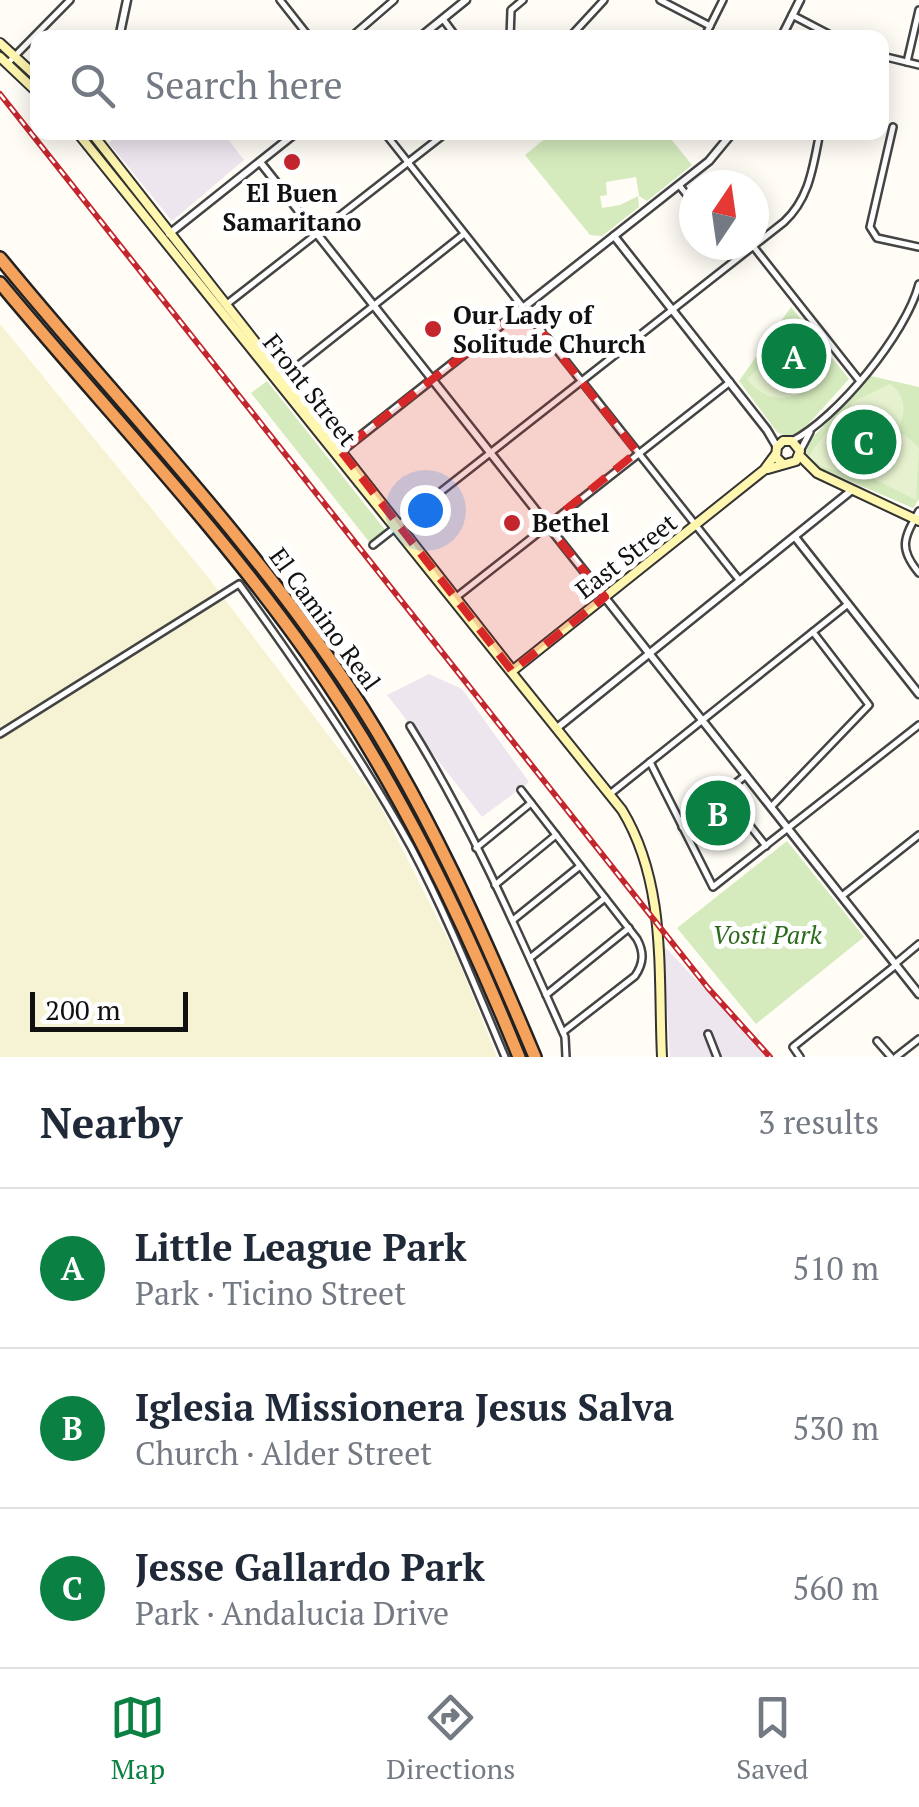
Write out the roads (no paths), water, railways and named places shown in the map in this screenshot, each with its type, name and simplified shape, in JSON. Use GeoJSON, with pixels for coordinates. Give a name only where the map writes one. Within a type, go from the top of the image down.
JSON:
{"type":"FeatureCollection","features":[{"type":"Feature","properties":{"kind":"highway","name":"El Camino Real"},"geometry":{"type":"LineString","coordinates":[[0,258],[236,537],[352,692],[453,870],[534,1057]]}},
{"type":"Feature","properties":{"kind":"highway","name":"El Camino Real"},"geometry":{"type":"LineString","coordinates":[[0,283],[245,572],[326,682],[397,795],[434,866],[519,1057]]}},
{"type":"Feature","properties":{"kind":"main road"},"geometry":{"type":"LineString","coordinates":[[0,42],[30,70]]}},
{"type":"Feature","properties":{"kind":"main road"},"geometry":{"type":"LineString","coordinates":[[4,60],[30,85]]}},
{"type":"Feature","properties":{"kind":"main road","name":"Front Street"},"geometry":{"type":"LineString","coordinates":[[90,140],[454,599],[508,660],[512,672],[631,824],[654,892],[662,1057]]}},
{"type":"Feature","properties":{"kind":"main road"},"geometry":{"type":"LineString","coordinates":[[783,452],[800,453],[817,473]]}},
{"type":"Feature","properties":{"kind":"main road"},"geometry":{"type":"LineString","coordinates":[[783,452],[852,490],[918,517]]}},
{"type":"Feature","properties":{"kind":"main road","name":"East Street"},"geometry":{"type":"LineString","coordinates":[[512,672],[783,452],[800,453]]}},
{"type":"Feature","properties":{"kind":"street"},"geometry":{"type":"LineString","coordinates":[[41,30],[70,0]]}},
{"type":"Feature","properties":{"kind":"street"},"geometry":{"type":"LineString","coordinates":[[120,30],[127,0]]}},
{"type":"Feature","properties":{"kind":"street"},"geometry":{"type":"LineString","coordinates":[[280,0],[304,30]]}},
{"type":"Feature","properties":{"kind":"street"},"geometry":{"type":"LineString","coordinates":[[286,8],[296,0]]}},
{"type":"Feature","properties":{"kind":"street"},"geometry":{"type":"LineString","coordinates":[[359,30],[394,0]]}},
{"type":"Feature","properties":{"kind":"street"},"geometry":{"type":"LineString","coordinates":[[429,30],[466,0]]}},
{"type":"Feature","properties":{"kind":"street"},"geometry":{"type":"LineString","coordinates":[[510,30],[511,10],[523,0]]}},
{"type":"Feature","properties":{"kind":"street"},"geometry":{"type":"LineString","coordinates":[[576,30],[604,0]]}},
{"type":"Feature","properties":{"kind":"street"},"geometry":{"type":"LineString","coordinates":[[660,0],[710,26]]}},
{"type":"Feature","properties":{"kind":"street"},"geometry":{"type":"LineString","coordinates":[[708,30],[723,0]]}},
{"type":"Feature","properties":{"kind":"street"},"geometry":{"type":"LineString","coordinates":[[785,30],[800,0]]}},
{"type":"Feature","properties":{"kind":"street"},"geometry":{"type":"LineString","coordinates":[[907,62],[919,10]]}},
{"type":"Feature","properties":{"kind":"street"},"geometry":{"type":"LineString","coordinates":[[792,15],[821,30]]}},
{"type":"Feature","properties":{"kind":"street"},"geometry":{"type":"LineString","coordinates":[[443,19],[451,30]]}},
{"type":"Feature","properties":{"kind":"street"},"geometry":{"type":"LineString","coordinates":[[4,60],[15,56],[30,41]]}},
{"type":"Feature","properties":{"kind":"street"},"geometry":{"type":"LineString","coordinates":[[889,58],[919,65]]}},
{"type":"Feature","properties":{"kind":"street"},"geometry":{"type":"LineString","coordinates":[[893,127],[870,227],[877,238],[919,247]]}},
{"type":"Feature","properties":{"kind":"street"},"geometry":{"type":"LineString","coordinates":[[167,235],[287,140]]}},
{"type":"Feature","properties":{"kind":"street"},"geometry":{"type":"LineString","coordinates":[[390,140],[740,582]]}},
{"type":"Feature","properties":{"kind":"street"},"geometry":{"type":"LineString","coordinates":[[223,307],[437,140]]}},
{"type":"Feature","properties":{"kind":"street"},"geometry":{"type":"LineString","coordinates":[[698,170],[720,152],[728,140]]}},
{"type":"Feature","properties":{"kind":"street"},"geometry":{"type":"LineString","coordinates":[[769,234],[802,201],[818,140]]}},
{"type":"Feature","properties":{"kind":"street"},"geometry":{"type":"LineString","coordinates":[[260,162],[919,994]]}},
{"type":"Feature","properties":{"kind":"street"},"geometry":{"type":"LineString","coordinates":[[339,453],[679,185]]}},
{"type":"Feature","properties":{"kind":"street"},"geometry":{"type":"LineString","coordinates":[[281,379],[464,234]]}},
{"type":"Feature","properties":{"kind":"street"},"geometry":{"type":"LineString","coordinates":[[614,236],[783,452],[811,431],[898,334],[919,284]]}},
{"type":"Feature","properties":{"kind":"street"},"geometry":{"type":"LineString","coordinates":[[373,545],[734,260]]}},
{"type":"Feature","properties":{"kind":"street"},"geometry":{"type":"LineString","coordinates":[[764,260],[859,380]]}},
{"type":"Feature","properties":{"kind":"street"},"geometry":{"type":"LineString","coordinates":[[454,599],[730,382]]}},
{"type":"Feature","properties":{"kind":"street"},"geometry":{"type":"LineString","coordinates":[[800,453],[811,431]]}},
{"type":"Feature","properties":{"kind":"street"},"geometry":{"type":"LineString","coordinates":[[557,728],[852,490]]}},
{"type":"Feature","properties":{"kind":"street"},"geometry":{"type":"LineString","coordinates":[[918,517],[904,550],[919,574]]}},
{"type":"Feature","properties":{"kind":"street"},"geometry":{"type":"LineString","coordinates":[[796,537],[919,694]]}},
{"type":"Feature","properties":{"kind":"street"},"geometry":{"type":"LineString","coordinates":[[0,734],[239,584],[333,716],[378,790],[434,892],[505,1057]]}},
{"type":"Feature","properties":{"kind":"street"},"geometry":{"type":"LineString","coordinates":[[610,794],[848,604]]}},
{"type":"Feature","properties":{"kind":"street"},"geometry":{"type":"LineString","coordinates":[[771,808],[868,705],[813,632]]}},
{"type":"Feature","properties":{"kind":"street"},"geometry":{"type":"LineString","coordinates":[[650,762],[713,888],[919,725]]}},
{"type":"Feature","properties":{"kind":"street"},"geometry":{"type":"LineString","coordinates":[[410,726],[530,959],[563,1032],[566,1057]]}},
{"type":"Feature","properties":{"kind":"street"},"geometry":{"type":"LineString","coordinates":[[682,827],[746,776]]}},
{"type":"Feature","properties":{"kind":"street"},"geometry":{"type":"LineString","coordinates":[[521,790],[629,928],[643,958],[635,976],[563,1032]]}},
{"type":"Feature","properties":{"kind":"street"},"geometry":{"type":"LineString","coordinates":[[724,793],[766,846]]}},
{"type":"Feature","properties":{"kind":"street"},"geometry":{"type":"LineString","coordinates":[[476,848],[531,803]]}},
{"type":"Feature","properties":{"kind":"street"},"geometry":{"type":"LineString","coordinates":[[495,885],[556,835]]}},
{"type":"Feature","properties":{"kind":"street"},"geometry":{"type":"LineString","coordinates":[[842,896],[919,835]]}},
{"type":"Feature","properties":{"kind":"street"},"geometry":{"type":"LineString","coordinates":[[512,921],[580,866]]}},
{"type":"Feature","properties":{"kind":"street"},"geometry":{"type":"LineString","coordinates":[[530,959],[605,898]]}},
{"type":"Feature","properties":{"kind":"street"},"geometry":{"type":"LineString","coordinates":[[546,995],[629,928]]}},
{"type":"Feature","properties":{"kind":"street"},"geometry":{"type":"LineString","coordinates":[[800,1057],[792,1047],[919,944]]}},
{"type":"Feature","properties":{"kind":"street"},"geometry":{"type":"LineString","coordinates":[[708,1034],[717,1057]]}},
{"type":"Feature","properties":{"kind":"street"},"geometry":{"type":"LineString","coordinates":[[877,1040],[894,1057],[919,1039]]}},
{"type":"Feature","properties":{"kind":"railway"},"geometry":{"type":"LineString","coordinates":[[0,94],[30,132]]}},
{"type":"Feature","properties":{"kind":"railway"},"geometry":{"type":"LineString","coordinates":[[36,140],[708,988],[770,1057]]}},
{"type":"Feature","properties":{"kind":"place","name":"El Buen Samaritano"},"geometry":{"type":"Point","coordinates":[292,162]}},
{"type":"Feature","properties":{"kind":"place","name":"Our Lady of Solitude Church"},"geometry":{"type":"Point","coordinates":[433,329]}},
{"type":"Feature","properties":{"kind":"place","name":"Little League Park"},"geometry":{"type":"Point","coordinates":[794,356]}},
{"type":"Feature","properties":{"kind":"place","name":"Jesse Gallardo Park"},"geometry":{"type":"Point","coordinates":[864,442]}},
{"type":"Feature","properties":{"kind":"place","name":"Bethel"},"geometry":{"type":"Point","coordinates":[512,523]}},
{"type":"Feature","properties":{"kind":"place","name":"Iglesia Missionera Jesus Salva"},"geometry":{"type":"Point","coordinates":[718,813]}},
{"type":"Feature","properties":{"kind":"park label","name":"Vosti Park"},"geometry":{"type":"Point","coordinates":[767,935]}}]}
